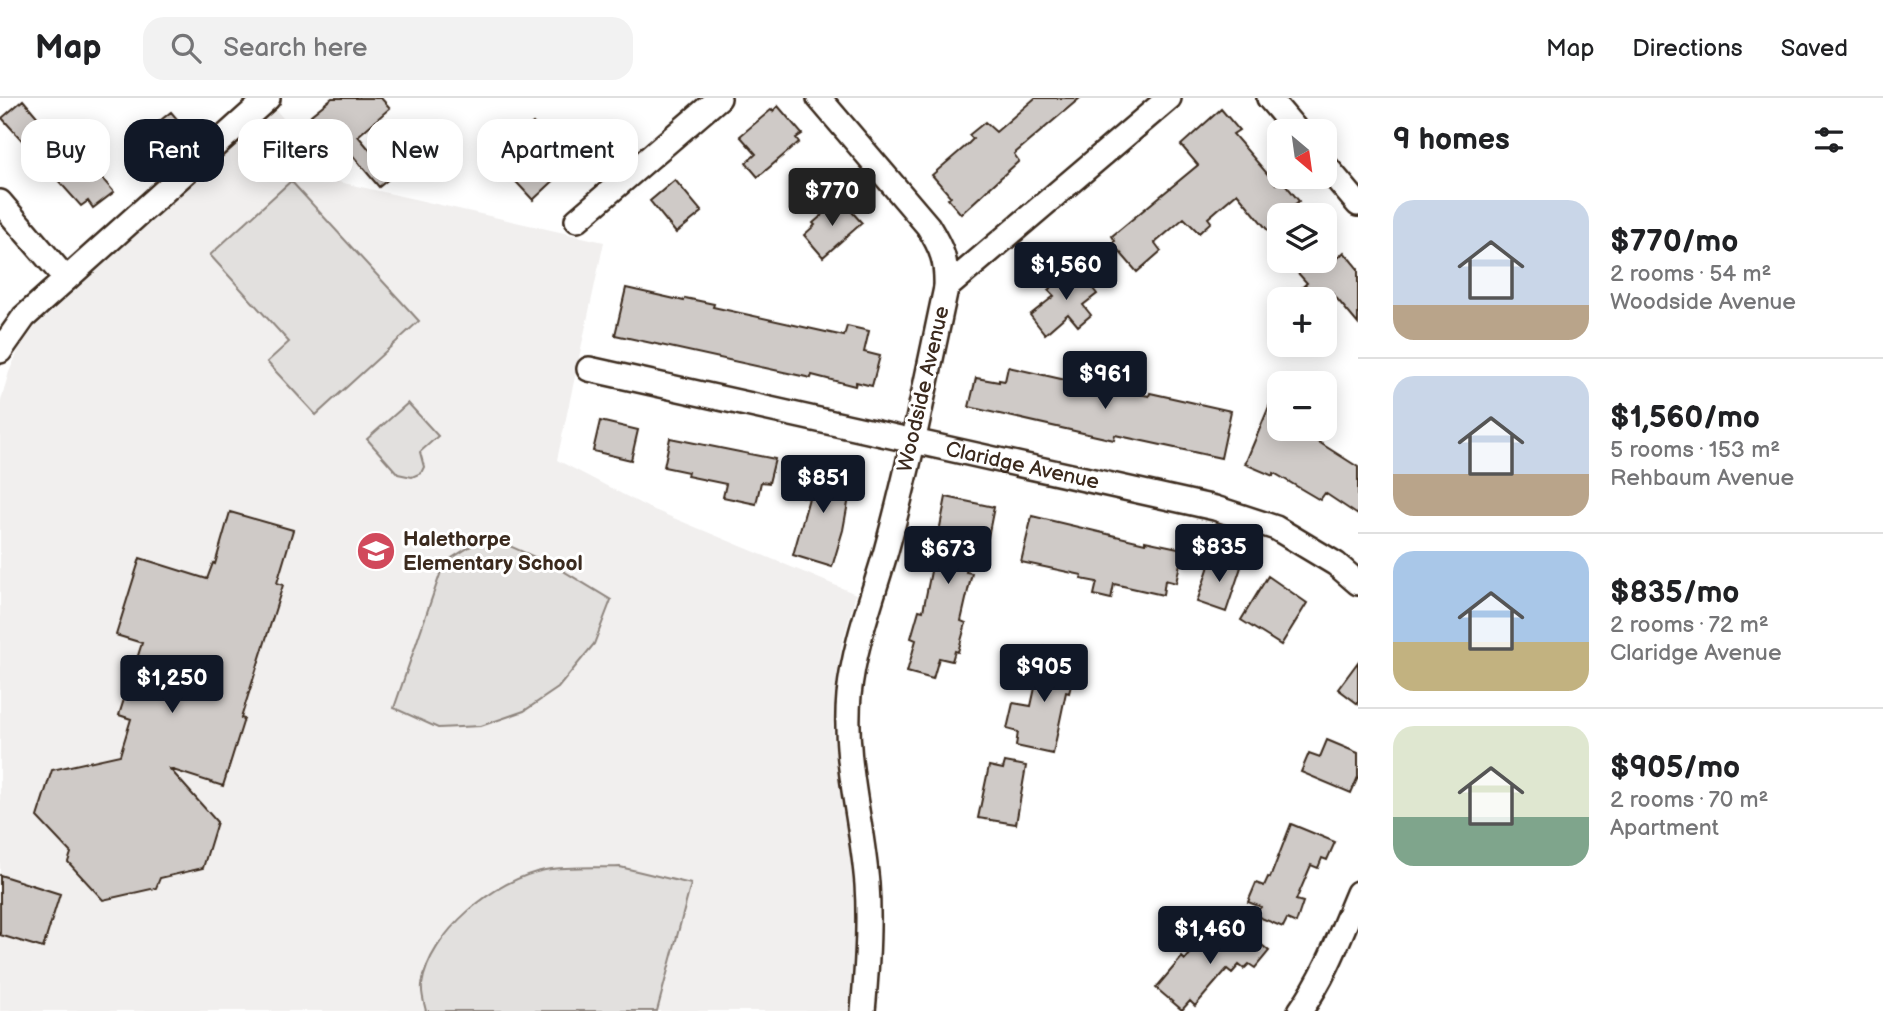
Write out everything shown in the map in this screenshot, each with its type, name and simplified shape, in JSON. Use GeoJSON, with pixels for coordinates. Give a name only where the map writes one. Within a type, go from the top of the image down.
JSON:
{"type":"FeatureCollection","features":[{"type":"Feature","properties":{"kind":"street"},"geometry":{"type":"LineString","coordinates":[[0,351],[24,317],[268,98]]}},
{"type":"Feature","properties":{"kind":"street"},"geometry":{"type":"LineString","coordinates":[[577,220],[719,98]]}},
{"type":"Feature","properties":{"kind":"street","name":"Woodside Avenue"},"geometry":{"type":"LineString","coordinates":[[818,98],[928,226],[941,247],[947,266],[946,288],[912,443],[886,551],[856,649],[849,694],[847,736],[850,773],[867,893],[868,936],[863,1011]]}},
{"type":"Feature","properties":{"kind":"street"},"geometry":{"type":"LineString","coordinates":[[946,288],[1169,98]]}},
{"type":"Feature","properties":{"kind":"street"},"geometry":{"type":"LineString","coordinates":[[1269,98],[1287,119]]}},
{"type":"Feature","properties":{"kind":"street"},"geometry":{"type":"LineString","coordinates":[[1337,179],[1358,204]]}},
{"type":"Feature","properties":{"kind":"street"},"geometry":{"type":"LineString","coordinates":[[0,202],[66,279]]}},
{"type":"Feature","properties":{"kind":"street","name":"Claridge Avenue"},"geometry":{"type":"LineString","coordinates":[[589,369],[1227,512],[1276,528],[1304,543],[1336,564],[1358,583]]}},
{"type":"Feature","properties":{"kind":"street"},"geometry":{"type":"LineString","coordinates":[[1300,1011],[1327,965],[1358,892]]}},
{"type":"Feature","properties":{"kind":"shaded area","name":"Halethorpe Elementary School"},"geometry":{"type":"Polygon","coordinates":[[[275,109],[284,119],[264,119],[275,109]]]}},
{"type":"Feature","properties":{"kind":"shaded area","name":"Halethorpe Elementary School"},"geometry":{"type":"Polygon","coordinates":[[[238,143],[238,182],[339,182],[604,242],[557,460],[647,507],[856,594],[842,644],[835,690],[833,737],[856,883],[857,968],[851,1011],[0,1011],[0,404],[19,349],[35,327],[195,182],[224,182],[224,155],[238,143]]]}},
{"type":"Feature","properties":{"kind":"shaded area"},"geometry":{"type":"Polygon","coordinates":[[[292,182],[419,321],[316,415],[267,362],[289,342],[210,255],[292,182]]]}},
{"type":"Feature","properties":{"kind":"shaded area"},"geometry":{"type":"Polygon","coordinates":[[[408,403],[438,436],[420,452],[424,467],[421,473],[412,477],[398,474],[367,439],[408,403]]]}},
{"type":"Feature","properties":{"kind":"shaded area"},"geometry":{"type":"Polygon","coordinates":[[[487,536],[555,566],[611,600],[594,644],[558,688],[524,711],[481,726],[438,728],[394,708],[444,563],[487,536]]]}},
{"type":"Feature","properties":{"kind":"shaded area"},"geometry":{"type":"Polygon","coordinates":[[[620,867],[691,884],[657,1011],[426,1011],[422,985],[427,965],[437,946],[468,911],[486,897],[506,884],[545,870],[620,867]]]}},
{"type":"Feature","properties":{"kind":"building"},"geometry":{"type":"Polygon","coordinates":[[[332,98],[381,98],[390,108],[377,119],[367,119],[367,128],[358,136],[367,147],[367,173],[353,156],[353,119],[314,119],[311,115],[332,98]]]}},
{"type":"Feature","properties":{"kind":"building"},"geometry":{"type":"Polygon","coordinates":[[[1035,98],[1080,98],[1014,154],[1019,161],[961,214],[948,199],[951,197],[932,175],[973,139],[969,135],[985,122],[996,132],[1035,98]]]}},
{"type":"Feature","properties":{"kind":"building"},"geometry":{"type":"Polygon","coordinates":[[[23,100],[39,119],[21,119],[21,139],[2,118],[23,100]]]}},
{"type":"Feature","properties":{"kind":"building"},"geometry":{"type":"Polygon","coordinates":[[[778,106],[802,134],[796,138],[799,142],[758,177],[746,163],[756,154],[740,136],[778,106]]]}},
{"type":"Feature","properties":{"kind":"building"},"geometry":{"type":"Polygon","coordinates":[[[1221,109],[1239,130],[1233,134],[1267,174],[1267,189],[1289,189],[1299,201],[1267,203],[1267,229],[1237,193],[1208,218],[1211,222],[1199,233],[1184,218],[1155,243],[1161,251],[1137,272],[1112,243],[1115,241],[1112,236],[1198,165],[1181,145],[1221,109]]]}},
{"type":"Feature","properties":{"kind":"building"},"geometry":{"type":"Polygon","coordinates":[[[171,112],[177,119],[162,119],[171,112]]]}},
{"type":"Feature","properties":{"kind":"building"},"geometry":{"type":"Polygon","coordinates":[[[675,180],[702,212],[676,233],[650,201],[675,180]]]}},
{"type":"Feature","properties":{"kind":"building"},"geometry":{"type":"Polygon","coordinates":[[[59,182],[105,182],[114,192],[93,208],[88,201],[81,206],[59,182]]]}},
{"type":"Feature","properties":{"kind":"building"},"geometry":{"type":"Polygon","coordinates":[[[516,182],[552,182],[533,200],[516,182]]]}},
{"type":"Feature","properties":{"kind":"building"},"geometry":{"type":"Polygon","coordinates":[[[842,201],[862,223],[823,257],[804,235],[815,225],[813,223],[842,201]]]}},
{"type":"Feature","properties":{"kind":"building"},"geometry":{"type":"Polygon","coordinates":[[[1344,252],[1358,269],[1358,324],[1337,299],[1337,287],[1302,287],[1307,283],[1298,273],[1337,273],[1337,257],[1344,252]]]}},
{"type":"Feature","properties":{"kind":"building"},"geometry":{"type":"Polygon","coordinates":[[[1076,267],[1097,294],[1083,305],[1091,315],[1078,326],[1068,314],[1045,334],[1030,315],[1054,296],[1048,290],[1076,267]]]}},
{"type":"Feature","properties":{"kind":"building"},"geometry":{"type":"Polygon","coordinates":[[[626,288],[684,301],[685,298],[714,304],[713,307],[844,336],[847,326],[869,331],[864,352],[880,356],[872,386],[856,382],[855,386],[812,375],[811,378],[615,335],[626,288]]]}},
{"type":"Feature","properties":{"kind":"building"},"geometry":{"type":"Polygon","coordinates":[[[1008,367],[1101,388],[1102,386],[1149,396],[1150,393],[1231,411],[1221,458],[1115,435],[1114,440],[969,407],[976,378],[1005,381],[1008,367]]]}},
{"type":"Feature","properties":{"kind":"building"},"geometry":{"type":"Polygon","coordinates":[[[1267,411],[1267,441],[1317,441],[1358,467],[1358,515],[1325,493],[1320,500],[1274,473],[1273,476],[1245,464],[1267,411]]]}},
{"type":"Feature","properties":{"kind":"building"},"geometry":{"type":"Polygon","coordinates":[[[600,421],[638,430],[631,460],[593,451],[600,421]]]}},
{"type":"Feature","properties":{"kind":"building"},"geometry":{"type":"Polygon","coordinates":[[[670,438],[775,459],[769,483],[761,482],[756,504],[723,497],[726,484],[687,476],[688,472],[664,467],[670,438]]]}},
{"type":"Feature","properties":{"kind":"building"},"geometry":{"type":"Polygon","coordinates":[[[806,467],[853,476],[843,530],[832,567],[793,555],[809,498],[800,496],[806,467]]]}},
{"type":"Feature","properties":{"kind":"building"},"geometry":{"type":"Polygon","coordinates":[[[946,497],[994,507],[988,537],[975,535],[966,572],[972,573],[961,621],[966,623],[958,652],[955,651],[952,661],[939,658],[933,679],[907,672],[916,640],[911,638],[919,610],[923,611],[946,497]]]}},
{"type":"Feature","properties":{"kind":"building"},"geometry":{"type":"Polygon","coordinates":[[[230,512],[293,530],[277,583],[283,585],[241,718],[244,719],[223,786],[170,769],[217,822],[203,868],[160,878],[156,888],[103,900],[68,862],[71,853],[37,817],[52,770],[120,755],[131,719],[119,715],[142,643],[116,635],[140,558],[207,579],[213,563],[215,564],[230,512]]]}},
{"type":"Feature","properties":{"kind":"building"},"geometry":{"type":"Polygon","coordinates":[[[1032,516],[1145,543],[1183,549],[1176,583],[1165,580],[1163,595],[1114,584],[1111,599],[1094,595],[1097,582],[1081,579],[1082,575],[1021,562],[1032,516]]]}},
{"type":"Feature","properties":{"kind":"building"},"geometry":{"type":"Polygon","coordinates":[[[1212,557],[1241,567],[1226,612],[1197,602],[1212,557]]]}},
{"type":"Feature","properties":{"kind":"building"},"geometry":{"type":"Polygon","coordinates":[[[1268,576],[1307,603],[1281,645],[1241,620],[1268,576]]]}},
{"type":"Feature","properties":{"kind":"building"},"geometry":{"type":"Polygon","coordinates":[[[1044,647],[1070,653],[1069,672],[1074,674],[1069,693],[1066,692],[1053,754],[1016,746],[1018,732],[1007,729],[1013,703],[1031,706],[1044,647]]]}},
{"type":"Feature","properties":{"kind":"building"},"geometry":{"type":"Polygon","coordinates":[[[1358,662],[1358,704],[1338,689],[1358,662]]]}},
{"type":"Feature","properties":{"kind":"building"},"geometry":{"type":"Polygon","coordinates":[[[1327,740],[1358,753],[1358,777],[1351,793],[1301,772],[1309,753],[1320,757],[1327,740]]]}},
{"type":"Feature","properties":{"kind":"building"},"geometry":{"type":"Polygon","coordinates":[[[1005,762],[1026,766],[1016,824],[978,818],[989,766],[1003,769],[1005,762]]]}},
{"type":"Feature","properties":{"kind":"building"},"geometry":{"type":"Polygon","coordinates":[[[1291,824],[1335,842],[1327,860],[1322,858],[1318,868],[1311,865],[1296,900],[1303,902],[1296,923],[1287,919],[1283,927],[1254,915],[1261,907],[1248,902],[1256,883],[1264,886],[1268,877],[1270,878],[1291,824]]]}},
{"type":"Feature","properties":{"kind":"building"},"geometry":{"type":"Polygon","coordinates":[[[0,875],[60,894],[43,948],[0,935],[0,875]]]}},
{"type":"Feature","properties":{"kind":"building"},"geometry":{"type":"Polygon","coordinates":[[[1211,929],[1222,938],[1228,931],[1236,937],[1242,929],[1269,951],[1255,968],[1249,964],[1244,969],[1239,965],[1232,973],[1227,969],[1195,1006],[1190,1001],[1182,1010],[1156,988],[1182,957],[1185,960],[1211,929]]]}},
{"type":"Feature","properties":{"kind":"place","name":"Halethorpe Elementary School"},"geometry":{"type":"Point","coordinates":[376,551]}}]}
